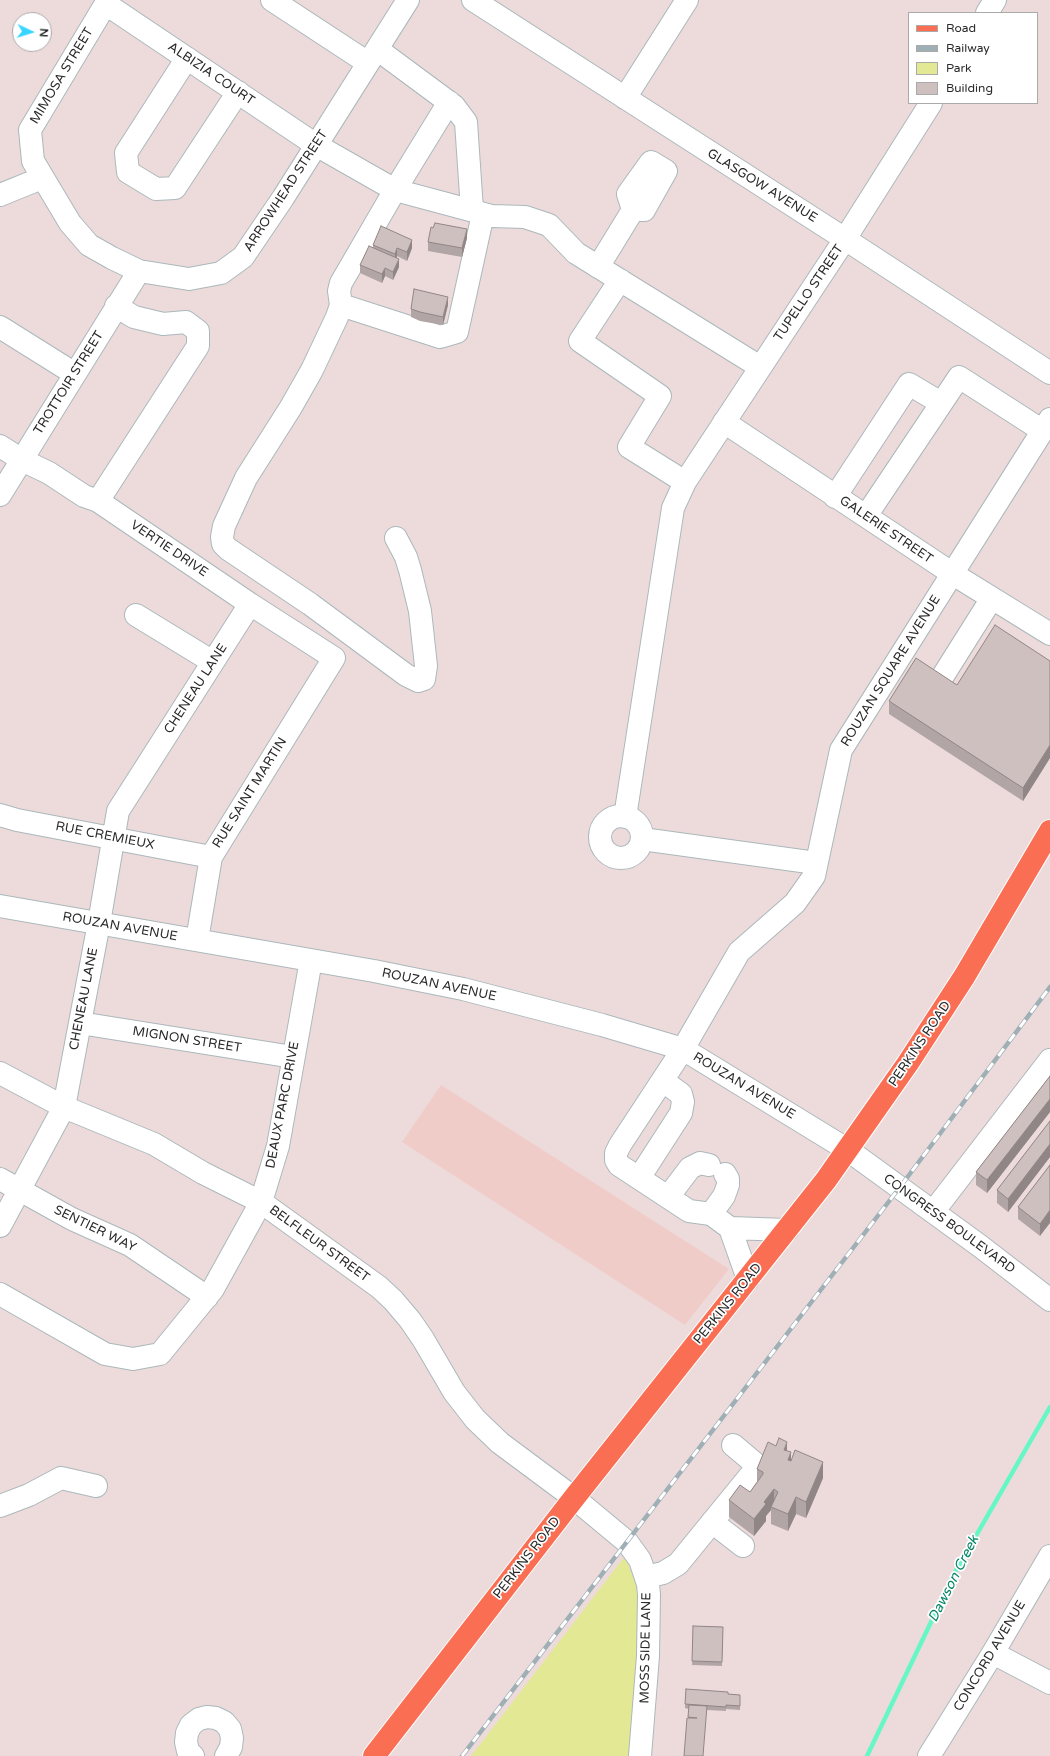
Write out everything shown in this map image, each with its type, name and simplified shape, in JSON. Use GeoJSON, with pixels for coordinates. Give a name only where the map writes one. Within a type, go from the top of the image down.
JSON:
{"type":"FeatureCollection","features":[{"type":"Feature","properties":{"kind":"main road","name":"PERKINS ROAD"},"geometry":{"type":"LineString","coordinates":[[374,1756],[574,1498],[787,1230],[848,1150],[964,977],[1050,831]]}},
{"type":"Feature","properties":{"kind":"street"},"geometry":{"type":"LineString","coordinates":[[272,0],[372,56],[449,102],[454,106],[466,122],[478,212],[457,332],[440,336],[341,305]]}},
{"type":"Feature","properties":{"kind":"street","name":"ARROWHEAD STREET"},"geometry":{"type":"LineString","coordinates":[[70,222],[89,245],[138,271],[190,279],[221,273],[243,257],[408,0]]}},
{"type":"Feature","properties":{"kind":"street","name":"GLASGOW AVENUE"},"geometry":{"type":"LineString","coordinates":[[473,0],[845,239],[1050,373]]}},
{"type":"Feature","properties":{"kind":"street"},"geometry":{"type":"LineString","coordinates":[[625,98],[687,0]]}},
{"type":"Feature","properties":{"kind":"street"},"geometry":{"type":"LineString","coordinates":[[988,12],[995,0]]}},
{"type":"Feature","properties":{"kind":"street","name":"ALBIZIA COURT"},"geometry":{"type":"LineString","coordinates":[[107,2],[316,145],[395,190],[492,216],[525,217],[549,226],[576,253],[760,367]]}},
{"type":"Feature","properties":{"kind":"street","name":"MIMOSA STREET"},"geometry":{"type":"LineString","coordinates":[[70,222],[33,161],[30,130],[107,2]]}},
{"type":"Feature","properties":{"kind":"street"},"geometry":{"type":"LineString","coordinates":[[187,58],[126,153],[128,172],[156,189],[175,188],[238,92]]}},
{"type":"Feature","properties":{"kind":"street"},"geometry":{"type":"LineString","coordinates":[[396,538],[406,557],[420,611],[426,666],[424,678],[418,681],[406,675],[310,604],[223,544],[224,526],[246,478],[291,407],[312,370],[341,305],[339,291],[341,283],[395,190],[449,102]]}},
{"type":"Feature","properties":{"kind":"street","name":"TUPELLO STREET"},"geometry":{"type":"LineString","coordinates":[[625,817],[673,508],[685,482],[845,239],[929,104]]}},
{"type":"Feature","properties":{"kind":"street"},"geometry":{"type":"LineString","coordinates":[[0,195],[42,178]]}},
{"type":"Feature","properties":{"kind":"street"},"geometry":{"type":"LineString","coordinates":[[598,267],[633,210]]}},
{"type":"Feature","properties":{"kind":"street","name":"TROTTOIR STREET"},"geometry":{"type":"LineString","coordinates":[[0,496],[138,271]]}},
{"type":"Feature","properties":{"kind":"street"},"geometry":{"type":"LineString","coordinates":[[620,280],[580,341],[660,396],[629,447],[685,482]]}},
{"type":"Feature","properties":{"kind":"street"},"geometry":{"type":"LineString","coordinates":[[98,501],[198,346],[198,331],[186,322],[163,324],[134,317],[116,306]]}},
{"type":"Feature","properties":{"kind":"street"},"geometry":{"type":"LineString","coordinates":[[0,327],[75,374]]}},
{"type":"Feature","properties":{"kind":"street"},"geometry":{"type":"LineString","coordinates":[[866,516],[959,377],[1046,425]]}},
{"type":"Feature","properties":{"kind":"street"},"geometry":{"type":"LineString","coordinates":[[836,497],[909,384],[941,403]]}},
{"type":"Feature","properties":{"kind":"street","name":"GALERIE STREET"},"geometry":{"type":"LineString","coordinates":[[724,422],[952,574],[1050,634]]}},
{"type":"Feature","properties":{"kind":"street","name":"ROUZAN SQUARE AVENUE"},"geometry":{"type":"LineString","coordinates":[[668,1197],[619,1165],[616,1160],[616,1153],[683,1049],[739,952],[795,903],[814,876],[841,750],[1046,425]]}},
{"type":"Feature","properties":{"kind":"street","name":"VERTIE DRIVE"},"geometry":{"type":"LineString","coordinates":[[0,446],[22,460],[49,473],[84,496],[98,501],[250,604],[334,658]]}},
{"type":"Feature","properties":{"kind":"street"},"geometry":{"type":"LineString","coordinates":[[941,679],[992,598]]}},
{"type":"Feature","properties":{"kind":"street","name":"CHENEAU LANE"},"geometry":{"type":"LineString","coordinates":[[0,1226],[64,1107],[99,923],[118,811],[250,604]]}},
{"type":"Feature","properties":{"kind":"street"},"geometry":{"type":"LineString","coordinates":[[136,615],[213,662]]}},
{"type":"Feature","properties":{"kind":"street","name":"RUE SAINT MARTIN"},"geometry":{"type":"LineString","coordinates":[[197,940],[211,857],[334,658]]}},
{"type":"Feature","properties":{"kind":"street","name":"RUE CREMIEUX"},"geometry":{"type":"LineString","coordinates":[[0,815],[17,820],[113,837],[211,857]]}},
{"type":"Feature","properties":{"kind":"street"},"geometry":{"type":"LineString","coordinates":[[614,817],[625,817],[634,820],[639,826],[642,839],[637,852],[631,856],[618,858],[611,856],[606,852],[600,839],[600,832],[603,826],[614,817]]}},
{"type":"Feature","properties":{"kind":"street"},"geometry":{"type":"LineString","coordinates":[[642,839],[816,863]]}},
{"type":"Feature","properties":{"kind":"street","name":"ROUZAN AVENUE"},"geometry":{"type":"LineString","coordinates":[[0,906],[310,960],[463,989],[602,1025],[683,1049],[848,1150]]}},
{"type":"Feature","properties":{"kind":"street","name":"DEAUX PARC DRIVE"},"geometry":{"type":"LineString","coordinates":[[0,1294],[105,1354],[133,1359],[160,1354],[213,1289],[261,1202],[278,1146],[310,960]]}},
{"type":"Feature","properties":{"kind":"street","name":"MIGNON STREET"},"geometry":{"type":"LineString","coordinates":[[80,1023],[293,1057]]}},
{"type":"Feature","properties":{"kind":"street"},"geometry":{"type":"LineString","coordinates":[[934,1212],[1050,1060]]}},
{"type":"Feature","properties":{"kind":"street","name":"BELFLEUR STREET"},"geometry":{"type":"LineString","coordinates":[[0,1073],[64,1107],[154,1144],[203,1173],[261,1202],[379,1287],[393,1300],[423,1339],[454,1392],[475,1419],[500,1443],[574,1498]]}},
{"type":"Feature","properties":{"kind":"street"},"geometry":{"type":"LineString","coordinates":[[639,1178],[681,1113],[683,1102],[681,1094],[663,1081]]}},
{"type":"Feature","properties":{"kind":"street","name":"CONGRESS BOULEVARD"},"geometry":{"type":"LineString","coordinates":[[848,1150],[934,1212],[1050,1300]]}},
{"type":"Feature","properties":{"kind":"street"},"geometry":{"type":"LineString","coordinates":[[711,1214],[724,1196],[728,1185],[728,1179],[717,1169],[700,1164],[690,1168],[668,1197],[689,1211],[711,1214],[730,1228],[748,1279]]}},
{"type":"Feature","properties":{"kind":"street","name":"SENTIER WAY"},"geometry":{"type":"LineString","coordinates":[[0,1179],[72,1219],[130,1245],[207,1297]]}},
{"type":"Feature","properties":{"kind":"street"},"geometry":{"type":"LineString","coordinates":[[730,1228],[787,1230]]}},
{"type":"Feature","properties":{"kind":"street"},"geometry":{"type":"LineString","coordinates":[[646,1577],[663,1573],[678,1564],[758,1466],[733,1445]]}},
{"type":"Feature","properties":{"kind":"street"},"geometry":{"type":"LineString","coordinates":[[0,1506],[29,1495],[62,1478],[96,1486]]}},
{"type":"Feature","properties":{"kind":"street","name":"MOSS SIDE LANE"},"geometry":{"type":"LineString","coordinates":[[574,1498],[627,1542],[640,1560],[646,1577],[650,1608],[645,1705],[640,1756]]}},
{"type":"Feature","properties":{"kind":"street"},"geometry":{"type":"LineString","coordinates":[[712,1522],[743,1546]]}},
{"type":"Feature","properties":{"kind":"street","name":"CONCORD AVENUE"},"geometry":{"type":"LineString","coordinates":[[929,1756],[993,1653],[1050,1556]]}},
{"type":"Feature","properties":{"kind":"street"},"geometry":{"type":"LineString","coordinates":[[993,1653],[1050,1684]]}},
{"type":"Feature","properties":{"kind":"street"},"geometry":{"type":"LineString","coordinates":[[193,1756],[188,1751],[186,1742],[187,1733],[192,1725],[199,1719],[207,1717],[216,1718],[224,1722],[230,1729],[232,1738],[231,1747],[226,1756]]}},
{"type":"Feature","properties":{"kind":"shaded area"},"geometry":{"type":"Polygon","coordinates":[[[441,1085],[729,1269],[685,1325],[402,1142],[441,1085]]]}},
{"type":"Feature","properties":{"kind":"green space"},"geometry":{"type":"Polygon","coordinates":[[[625,1556],[637,1587],[641,1606],[633,1756],[471,1756],[625,1556]]]}},
{"type":"Feature","properties":{"kind":"building"},"geometry":{"type":"Polygon","coordinates":[[[435,223],[467,229],[462,248],[428,242],[431,227],[433,228],[435,223]]]}},
{"type":"Feature","properties":{"kind":"building"},"geometry":{"type":"Polygon","coordinates":[[[381,226],[412,240],[407,252],[397,248],[395,254],[373,245],[381,226]]]}},
{"type":"Feature","properties":{"kind":"building"},"geometry":{"type":"Polygon","coordinates":[[[369,246],[399,259],[393,272],[385,268],[382,274],[360,265],[369,246]]]}},
{"type":"Feature","properties":{"kind":"building"},"geometry":{"type":"Polygon","coordinates":[[[414,289],[448,297],[443,317],[411,309],[414,289]]]}},
{"type":"Feature","properties":{"kind":"building"},"geometry":{"type":"Polygon","coordinates":[[[995,625],[1050,661],[1050,745],[1023,788],[889,701],[916,658],[957,685],[995,625]]]}},
{"type":"Feature","properties":{"kind":"building"},"geometry":{"type":"Polygon","coordinates":[[[1050,1076],[1050,1099],[987,1180],[976,1172],[1050,1076]]]}},
{"type":"Feature","properties":{"kind":"building"},"geometry":{"type":"Polygon","coordinates":[[[1050,1121],[1050,1144],[1008,1199],[997,1190],[1050,1121]]]}},
{"type":"Feature","properties":{"kind":"building"},"geometry":{"type":"Polygon","coordinates":[[[1050,1165],[1050,1210],[1040,1224],[1018,1207],[1050,1165]]]}},
{"type":"Feature","properties":{"kind":"building"},"geometry":{"type":"Polygon","coordinates":[[[779,1438],[787,1442],[784,1450],[791,1452],[788,1460],[791,1461],[795,1450],[823,1462],[806,1502],[796,1497],[788,1514],[771,1507],[778,1492],[774,1489],[764,1502],[766,1504],[754,1519],[729,1500],[740,1485],[750,1492],[763,1474],[763,1472],[757,1469],[768,1442],[776,1446],[779,1438]]]}},
{"type":"Feature","properties":{"kind":"building"},"geometry":{"type":"Polygon","coordinates":[[[693,1626],[723,1627],[722,1662],[692,1661],[693,1626]]]}},
{"type":"Feature","properties":{"kind":"building"},"geometry":{"type":"Polygon","coordinates":[[[686,1689],[728,1692],[728,1694],[740,1695],[740,1706],[726,1705],[726,1707],[685,1704],[686,1689]]]}},
{"type":"Feature","properties":{"kind":"building"},"geometry":{"type":"Polygon","coordinates":[[[689,1705],[707,1706],[703,1756],[684,1756],[687,1718],[697,1718],[688,1717],[689,1705]]]}},
{"type":"Feature","properties":{"kind":"waterway","name":"Dawson Creek"},"geometry":{"type":"LineString","coordinates":[[867,1756],[954,1574],[1050,1407]]}},
{"type":"Feature","properties":{"kind":"railway"},"geometry":{"type":"LineString","coordinates":[[462,1756],[900,1187],[1050,987]]}}]}
